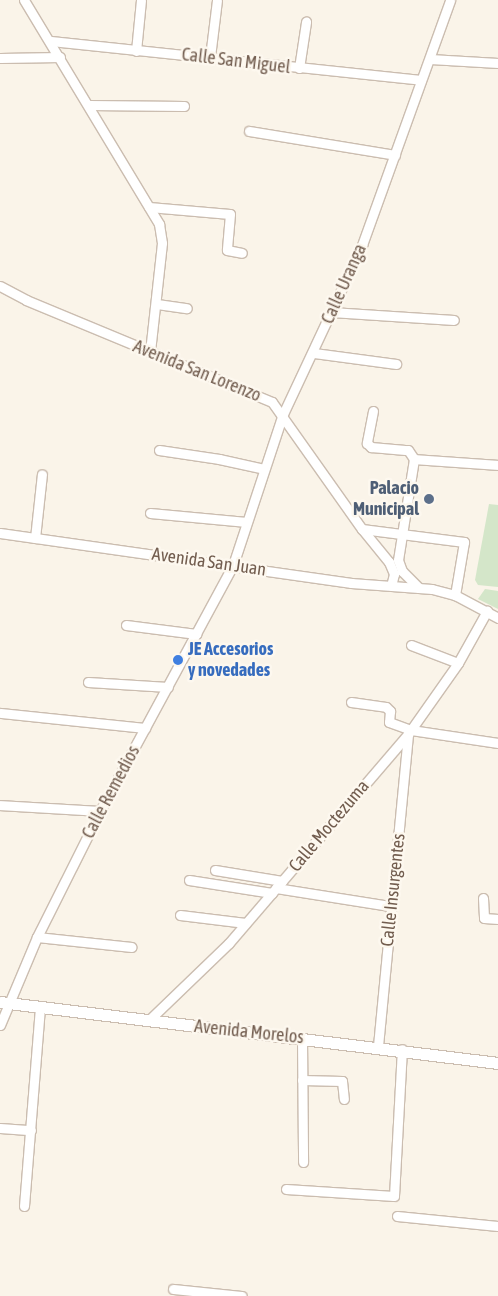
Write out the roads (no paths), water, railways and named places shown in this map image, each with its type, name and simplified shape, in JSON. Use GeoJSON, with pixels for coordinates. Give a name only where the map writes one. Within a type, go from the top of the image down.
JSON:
{"type":"FeatureCollection","features":[{"type":"Feature","properties":{"kind":"street"},"geometry":{"type":"LineString","coordinates":[[24,0],[51,41],[159,224],[162,243],[157,304],[150,352]]}},
{"type":"Feature","properties":{"kind":"street"},"geometry":{"type":"LineString","coordinates":[[136,51],[141,0]]}},
{"type":"Feature","properties":{"kind":"street"},"geometry":{"type":"LineString","coordinates":[[210,57],[216,0]]}},
{"type":"Feature","properties":{"kind":"street","name":"Calle Uranga"},"geometry":{"type":"LineString","coordinates":[[232,565],[283,414],[314,353],[362,245],[450,0]]}},
{"type":"Feature","properties":{"kind":"street"},"geometry":{"type":"LineString","coordinates":[[298,68],[306,22]]}},
{"type":"Feature","properties":{"kind":"street","name":"Calle San Miguel"},"geometry":{"type":"LineString","coordinates":[[51,41],[422,80]]}},
{"type":"Feature","properties":{"kind":"street"},"geometry":{"type":"LineString","coordinates":[[0,58],[60,57]]}},
{"type":"Feature","properties":{"kind":"street"},"geometry":{"type":"LineString","coordinates":[[430,58],[498,63]]}},
{"type":"Feature","properties":{"kind":"street"},"geometry":{"type":"LineString","coordinates":[[89,105],[184,106]]}},
{"type":"Feature","properties":{"kind":"street"},"geometry":{"type":"LineString","coordinates":[[249,131],[395,155]]}},
{"type":"Feature","properties":{"kind":"street"},"geometry":{"type":"LineString","coordinates":[[149,207],[230,214],[227,250],[242,253]]}},
{"type":"Feature","properties":{"kind":"street","name":"Avenida San Lorenzo"},"geometry":{"type":"LineString","coordinates":[[0,286],[26,300],[259,395],[283,414],[362,529],[393,568],[391,586]]}},
{"type":"Feature","properties":{"kind":"street"},"geometry":{"type":"LineString","coordinates":[[157,304],[187,308]]}},
{"type":"Feature","properties":{"kind":"street"},"geometry":{"type":"LineString","coordinates":[[331,312],[454,320]]}},
{"type":"Feature","properties":{"kind":"street"},"geometry":{"type":"LineString","coordinates":[[314,353],[396,364]]}},
{"type":"Feature","properties":{"kind":"street"},"geometry":{"type":"LineString","coordinates":[[373,411],[367,443],[370,447],[408,450],[414,458],[398,560],[402,571],[419,588]]}},
{"type":"Feature","properties":{"kind":"street"},"geometry":{"type":"LineString","coordinates":[[159,450],[219,458],[264,469]]}},
{"type":"Feature","properties":{"kind":"street"},"geometry":{"type":"LineString","coordinates":[[414,458],[498,465]]}},
{"type":"Feature","properties":{"kind":"street"},"geometry":{"type":"LineString","coordinates":[[36,538],[42,474]]}},
{"type":"Feature","properties":{"kind":"street"},"geometry":{"type":"LineString","coordinates":[[150,513],[247,522]]}},
{"type":"Feature","properties":{"kind":"street"},"geometry":{"type":"LineString","coordinates":[[362,529],[464,542],[455,595]]}},
{"type":"Feature","properties":{"kind":"street","name":"Avenida San Juan"},"geometry":{"type":"LineString","coordinates":[[0,533],[391,586],[419,588],[455,595],[498,618]]}},
{"type":"Feature","properties":{"kind":"street","name":"Calle Remedios"},"geometry":{"type":"LineString","coordinates":[[0,1025],[4,1003],[100,811],[232,565]]}},
{"type":"Feature","properties":{"kind":"street","name":"Calle Moctezuma"},"geometry":{"type":"LineString","coordinates":[[148,1021],[246,923],[410,732],[458,663],[487,611]]}},
{"type":"Feature","properties":{"kind":"street"},"geometry":{"type":"LineString","coordinates":[[126,625],[196,634]]}},
{"type":"Feature","properties":{"kind":"street"},"geometry":{"type":"LineString","coordinates":[[411,645],[458,663]]}},
{"type":"Feature","properties":{"kind":"street"},"geometry":{"type":"LineString","coordinates":[[88,682],[168,687]]}},
{"type":"Feature","properties":{"kind":"street"},"geometry":{"type":"LineString","coordinates":[[352,702],[386,707],[390,711],[388,722],[410,732],[498,743]]}},
{"type":"Feature","properties":{"kind":"street"},"geometry":{"type":"LineString","coordinates":[[0,712],[145,728]]}},
{"type":"Feature","properties":{"kind":"street","name":"Calle Insurgentes"},"geometry":{"type":"LineString","coordinates":[[378,1046],[390,906],[410,732]]}},
{"type":"Feature","properties":{"kind":"street"},"geometry":{"type":"LineString","coordinates":[[0,805],[100,811]]}},
{"type":"Feature","properties":{"kind":"street"},"geometry":{"type":"LineString","coordinates":[[215,870],[277,888]]}},
{"type":"Feature","properties":{"kind":"street"},"geometry":{"type":"LineString","coordinates":[[189,880],[277,888],[390,906]]}},
{"type":"Feature","properties":{"kind":"street"},"geometry":{"type":"LineString","coordinates":[[483,898],[484,918],[498,919]]}},
{"type":"Feature","properties":{"kind":"street"},"geometry":{"type":"LineString","coordinates":[[180,915],[246,923]]}},
{"type":"Feature","properties":{"kind":"street"},"geometry":{"type":"LineString","coordinates":[[37,937],[131,947]]}},
{"type":"Feature","properties":{"kind":"street","name":"Avenida Morelos"},"geometry":{"type":"LineString","coordinates":[[4,1003],[378,1046],[498,1063]]}},
{"type":"Feature","properties":{"kind":"street"},"geometry":{"type":"LineString","coordinates":[[24,1206],[40,1008]]}},
{"type":"Feature","properties":{"kind":"street"},"geometry":{"type":"LineString","coordinates":[[302,1038],[303,1162]]}},
{"type":"Feature","properties":{"kind":"street"},"geometry":{"type":"LineString","coordinates":[[286,1189],[394,1196],[402,1049]]}},
{"type":"Feature","properties":{"kind":"street"},"geometry":{"type":"LineString","coordinates":[[302,1080],[342,1081],[344,1099]]}},
{"type":"Feature","properties":{"kind":"street"},"geometry":{"type":"LineString","coordinates":[[0,1128],[31,1130]]}},
{"type":"Feature","properties":{"kind":"street"},"geometry":{"type":"LineString","coordinates":[[397,1216],[498,1226]]}},
{"type":"Feature","properties":{"kind":"street"},"geometry":{"type":"LineString","coordinates":[[173,1289],[242,1296]]}},
{"type":"Feature","properties":{"kind":"place","name":"Palacio Municipal"},"geometry":{"type":"Point","coordinates":[429,499]}},
{"type":"Feature","properties":{"kind":"place","name":"JE Accesorios y novedades"},"geometry":{"type":"Point","coordinates":[178,660]}}]}
